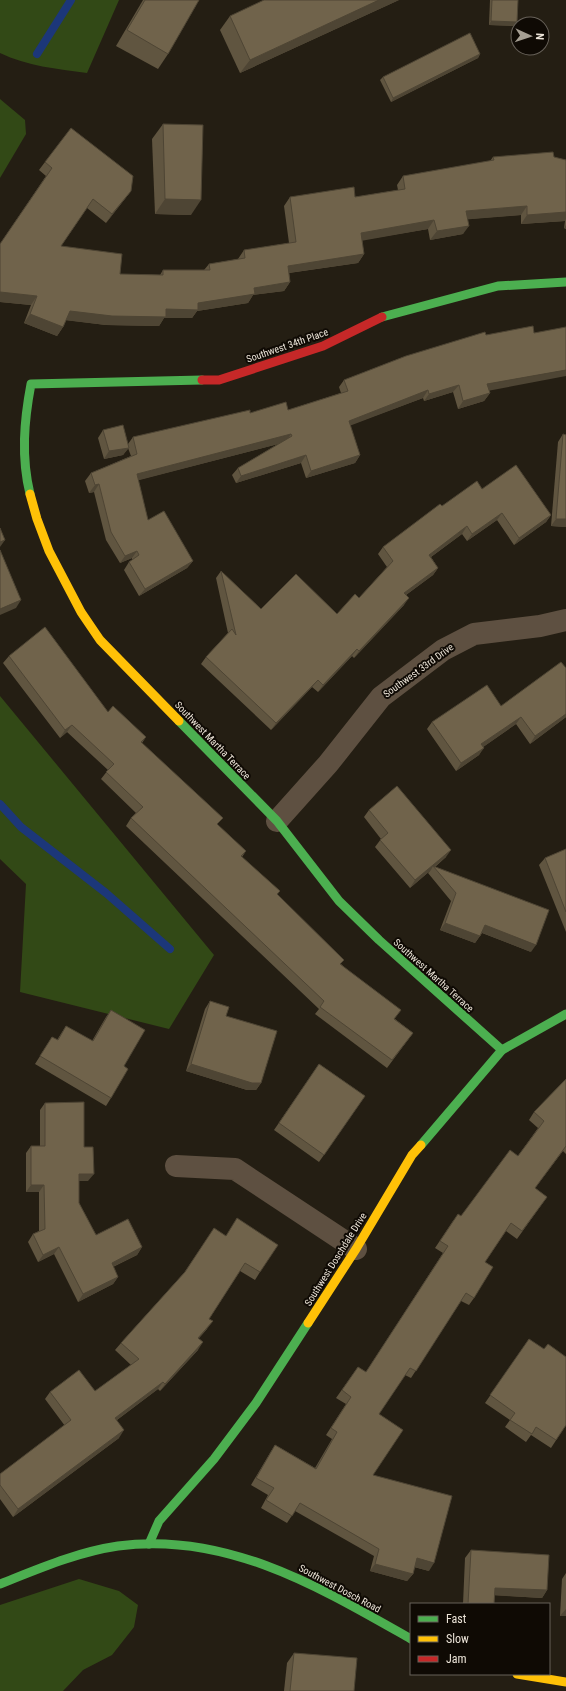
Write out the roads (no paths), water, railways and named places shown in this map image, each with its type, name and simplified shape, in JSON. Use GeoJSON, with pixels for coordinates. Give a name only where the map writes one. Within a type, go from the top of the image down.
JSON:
{"type":"FeatureCollection","features":[{"type":"Feature","properties":{"kind":"street","name":"Southwest 34th Place"},"geometry":{"type":"LineString","coordinates":[[31,384],[219,380],[323,346],[379,318],[498,286],[566,282]]}},
{"type":"Feature","properties":{"kind":"street","name":"Southwest Martha Terrace"},"geometry":{"type":"LineString","coordinates":[[31,384],[25,403],[24,448],[28,482],[36,517],[47,550],[62,582],[80,612],[100,640],[277,821],[339,901],[379,940],[502,1050]]}},
{"type":"Feature","properties":{"kind":"street","name":"Southwest 33rd Drive"},"geometry":{"type":"LineString","coordinates":[[277,821],[328,764],[381,697],[443,650],[474,634],[540,626],[566,620]]}},
{"type":"Feature","properties":{"kind":"street","name":"Southwest Doschdale Drive"},"geometry":{"type":"LineString","coordinates":[[149,1544],[159,1521],[214,1459],[256,1403],[356,1249],[412,1155],[502,1050],[566,1014]]}},
{"type":"Feature","properties":{"kind":"street"},"geometry":{"type":"LineString","coordinates":[[176,1166],[235,1169],[356,1249]]}},
{"type":"Feature","properties":{"kind":"street","name":"Southwest Dosch Road"},"geometry":{"type":"LineString","coordinates":[[0,1584],[51,1564],[119,1546],[149,1544],[208,1549],[232,1554],[299,1577],[410,1638]]}},
{"type":"Feature","properties":{"kind":"street"},"geometry":{"type":"LineString","coordinates":[[523,1675],[566,1682]]}},
{"type":"Feature","properties":{"kind":"waterway"},"geometry":{"type":"LineString","coordinates":[[37,54],[71,0]]}},
{"type":"Feature","properties":{"kind":"waterway"},"geometry":{"type":"LineString","coordinates":[[0,804],[21,827],[106,893],[170,949]]}}]}
